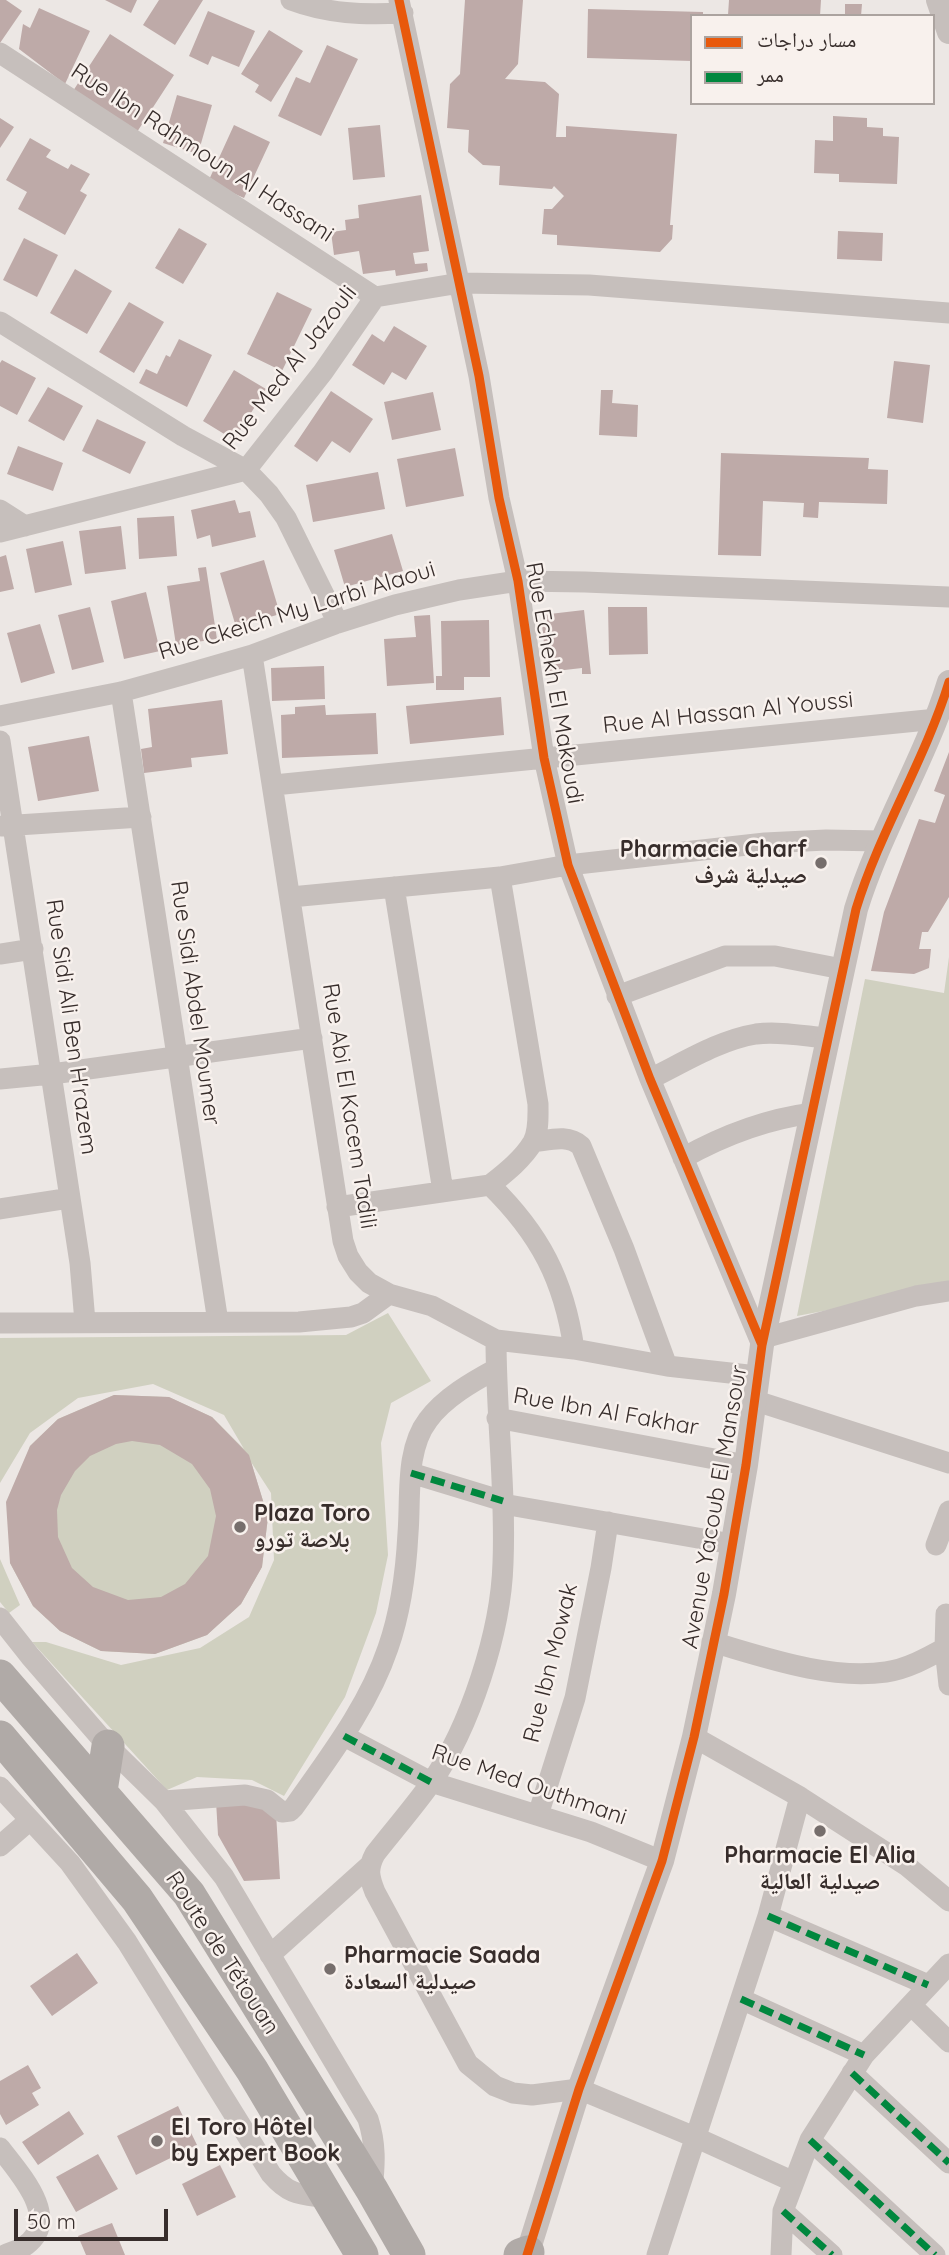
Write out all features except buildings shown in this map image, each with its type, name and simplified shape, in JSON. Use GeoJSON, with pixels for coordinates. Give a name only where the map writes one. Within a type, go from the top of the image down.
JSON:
{"type":"FeatureCollection","features":[{"type":"Feature","properties":{"kind":"highway","name":"Route de Tétouan"},"geometry":{"type":"LineString","coordinates":[[0,1676],[189,1894],[372,2190],[409,2255]]}},
{"type":"Feature","properties":{"kind":"highway","name":"Route de Tétouan"},"geometry":{"type":"LineString","coordinates":[[0,1737],[137,1899],[252,2070],[362,2255]]}},
{"type":"Feature","properties":{"kind":"highway"},"geometry":{"type":"LineString","coordinates":[[101,1791],[108,1746]]}},
{"type":"Feature","properties":{"kind":"street"},"geometry":{"type":"LineString","coordinates":[[291,0],[314,9],[348,14],[401,7]]}},
{"type":"Feature","properties":{"kind":"street"},"geometry":{"type":"LineString","coordinates":[[938,0],[949,32]]}},
{"type":"Feature","properties":{"kind":"street","name":"Rue Echekh El Makoudi"},"geometry":{"type":"LineString","coordinates":[[401,7],[460,284],[499,498],[518,581],[544,758],[568,865],[650,1079],[763,1341]]}},
{"type":"Feature","properties":{"kind":"street","name":"Rue Ibn Rahmoun Al Hassani"},"geometry":{"type":"LineString","coordinates":[[0,53],[375,298]]}},
{"type":"Feature","properties":{"kind":"street","name":"Rue Med Al Jazouli"},"geometry":{"type":"LineString","coordinates":[[0,531],[246,470],[323,372],[375,298],[460,284],[589,285],[949,313]]}},
{"type":"Feature","properties":{"kind":"street"},"geometry":{"type":"LineString","coordinates":[[0,322],[183,436],[246,470],[286,518],[338,622]]}},
{"type":"Feature","properties":{"kind":"street"},"geometry":{"type":"LineString","coordinates":[[0,510],[25,526]]}},
{"type":"Feature","properties":{"kind":"street","name":"Rue Ckeich My Larbi Alaoui"},"geometry":{"type":"LineString","coordinates":[[0,716],[121,692],[252,655],[338,622],[396,605],[459,590],[518,581],[949,597]]}},
{"type":"Feature","properties":{"kind":"street","name":"Rue Abi El Kacem Tadili"},"geometry":{"type":"LineString","coordinates":[[252,655],[337,1208],[343,1241],[358,1272],[369,1283],[389,1294],[432,1306],[496,1340],[574,1349],[667,1366],[755,1388],[949,1463]]}},
{"type":"Feature","properties":{"kind":"street","name":"Avenue Yacoub El Mansour"},"geometry":{"type":"LineString","coordinates":[[525,2254],[579,2089],[662,1861],[694,1737],[733,1544],[763,1341],[856,909],[868,871],[937,719],[949,681]]}},
{"type":"Feature","properties":{"kind":"street","name":"Rue Sidi Abdel Moumer"},"geometry":{"type":"LineString","coordinates":[[121,692],[218,1322]]}},
{"type":"Feature","properties":{"kind":"street","name":"Rue Al Hassan Al Youssi"},"geometry":{"type":"LineString","coordinates":[[274,785],[937,719]]}},
{"type":"Feature","properties":{"kind":"street","name":"Rue Sidi Ali Ben H'razem"},"geometry":{"type":"LineString","coordinates":[[0,741],[7,825],[33,949],[80,1263],[85,1322]]}},
{"type":"Feature","properties":{"kind":"street"},"geometry":{"type":"LineString","coordinates":[[7,825],[141,817]]}},
{"type":"Feature","properties":{"kind":"street"},"geometry":{"type":"LineString","coordinates":[[291,897],[500,877],[568,865],[765,844],[826,840],[881,841]]}},
{"type":"Feature","properties":{"kind":"street"},"geometry":{"type":"LineString","coordinates":[[337,1208],[490,1185],[508,1170],[533,1142],[538,1127],[538,1104],[500,877]]}},
{"type":"Feature","properties":{"kind":"street"},"geometry":{"type":"LineString","coordinates":[[394,887],[443,1191]]}},
{"type":"Feature","properties":{"kind":"street"},"geometry":{"type":"LineString","coordinates":[[0,954],[33,949]]}},
{"type":"Feature","properties":{"kind":"street"},"geometry":{"type":"LineString","coordinates":[[617,996],[725,956],[775,956],[842,970]]}},
{"type":"Feature","properties":{"kind":"street"},"geometry":{"type":"LineString","coordinates":[[650,1079],[714,1048],[755,1034],[827,1038]]}},
{"type":"Feature","properties":{"kind":"street"},"geometry":{"type":"LineString","coordinates":[[0,1079],[312,1038]]}},
{"type":"Feature","properties":{"kind":"street"},"geometry":{"type":"LineString","coordinates":[[683,1158],[704,1146],[760,1123],[785,1116],[813,1113]]}},
{"type":"Feature","properties":{"kind":"street"},"geometry":{"type":"LineString","coordinates":[[533,1142],[564,1138],[574,1139],[581,1146],[619,1237],[667,1366]]}},
{"type":"Feature","properties":{"kind":"street"},"geometry":{"type":"LineString","coordinates":[[490,1185],[526,1223],[541,1248],[563,1296],[574,1349]]}},
{"type":"Feature","properties":{"kind":"street"},"geometry":{"type":"LineString","coordinates":[[0,1209],[70,1198]]}},
{"type":"Feature","properties":{"kind":"street"},"geometry":{"type":"LineString","coordinates":[[763,1341],[916,1296],[949,1290]]}},
{"type":"Feature","properties":{"kind":"street"},"geometry":{"type":"LineString","coordinates":[[0,1323],[337,1320],[363,1313],[389,1294]]}},
{"type":"Feature","properties":{"kind":"street"},"geometry":{"type":"LineString","coordinates":[[270,1955],[369,1866],[375,1854],[431,1782],[471,1706],[484,1668],[496,1618],[503,1565],[496,1340]]}},
{"type":"Feature","properties":{"kind":"street"},"geometry":{"type":"LineString","coordinates":[[164,1801],[245,1795],[261,1797],[282,1812],[290,1811],[344,1736],[370,1691],[388,1648],[399,1609],[416,1443],[428,1420],[455,1395],[496,1369]]}},
{"type":"Feature","properties":{"kind":"street","name":"Rue Ibn Al Fakhar"},"geometry":{"type":"LineString","coordinates":[[497,1418],[746,1465]]}},
{"type":"Feature","properties":{"kind":"street"},"geometry":{"type":"LineString","coordinates":[[411,1473],[503,1502],[733,1544]]}},
{"type":"Feature","properties":{"kind":"street"},"geometry":{"type":"LineString","coordinates":[[936,1545],[949,1511]]}},
{"type":"Feature","properties":{"kind":"street","name":"Rue Ibn Mowak"},"geometry":{"type":"LineString","coordinates":[[538,1815],[575,1698],[608,1522]]}},
{"type":"Feature","properties":{"kind":"street"},"geometry":{"type":"LineString","coordinates":[[946,1614],[945,1648],[949,1685]]}},
{"type":"Feature","properties":{"kind":"street"},"geometry":{"type":"LineString","coordinates":[[1,1621],[108,1746],[164,1801],[224,1877],[368,2119],[376,2152],[372,2190]]}},
{"type":"Feature","properties":{"kind":"street"},"geometry":{"type":"LineString","coordinates":[[712,1642],[818,1669],[855,1673],[887,1672],[945,1648]]}},
{"type":"Feature","properties":{"kind":"street","name":"Rue Med Outhmani"},"geometry":{"type":"LineString","coordinates":[[344,1736],[431,1782],[591,1832],[662,1861]]}},
{"type":"Feature","properties":{"kind":"street"},"geometry":{"type":"LineString","coordinates":[[694,1737],[800,1797],[907,1866],[949,1901]]}},
{"type":"Feature","properties":{"kind":"street"},"geometry":{"type":"LineString","coordinates":[[0,1787],[70,1863],[127,1942],[271,2174],[284,2189],[297,2194],[328,2198]]}},
{"type":"Feature","properties":{"kind":"street"},"geometry":{"type":"LineString","coordinates":[[657,2255],[768,1916],[800,1797]]}},
{"type":"Feature","properties":{"kind":"street"},"geometry":{"type":"LineString","coordinates":[[0,1846],[30,1820]]}},
{"type":"Feature","properties":{"kind":"street"},"geometry":{"type":"LineString","coordinates":[[369,1866],[369,1876],[375,1892],[468,2064],[495,2086],[513,2093],[532,2095],[579,2089],[794,2182]]}},
{"type":"Feature","properties":{"kind":"street"},"geometry":{"type":"LineString","coordinates":[[768,1916],[928,1985]]}},
{"type":"Feature","properties":{"kind":"street"},"geometry":{"type":"LineString","coordinates":[[781,2255],[783,2211],[810,2140],[864,2054],[949,1964]]}},
{"type":"Feature","properties":{"kind":"street"},"geometry":{"type":"LineString","coordinates":[[741,1999],[864,2054]]}},
{"type":"Feature","properties":{"kind":"street"},"geometry":{"type":"LineString","coordinates":[[911,2005],[949,2042]]}},
{"type":"Feature","properties":{"kind":"street"},"geometry":{"type":"LineString","coordinates":[[852,2073],[949,2163]]}},
{"type":"Feature","properties":{"kind":"street"},"geometry":{"type":"LineString","coordinates":[[810,2140],[935,2255]]}},
{"type":"Feature","properties":{"kind":"street"},"geometry":{"type":"LineString","coordinates":[[0,2148],[30,2188],[40,2214],[37,2228],[27,2245],[5,2255]]}},
{"type":"Feature","properties":{"kind":"street"},"geometry":{"type":"LineString","coordinates":[[783,2211],[832,2255]]}},
{"type":"Feature","properties":{"kind":"green space"},"geometry":{"type":"Polygon","coordinates":[[[949,957],[949,1287],[797,1316],[865,979],[944,993],[949,957]]]}},
{"type":"Feature","properties":{"kind":"green space"},"geometry":{"type":"Polygon","coordinates":[[[388,1313],[431,1381],[391,1403],[381,1443],[388,1555],[376,1613],[345,1697],[284,1796],[252,1780],[197,1777],[167,1790],[32,1642],[46,1642],[121,1665],[200,1648],[249,1617],[274,1560],[271,1493],[251,1462],[268,1517],[262,1567],[241,1604],[207,1635],[155,1654],[101,1651],[60,1631],[33,1606],[10,1563],[30,1446],[58,1419],[114,1395],[169,1397],[212,1417],[244,1449],[224,1415],[153,1384],[78,1398],[30,1433],[0,1483],[0,1338],[346,1335],[388,1313]]]}},
{"type":"Feature","properties":{"kind":"green space"},"geometry":{"type":"Polygon","coordinates":[[[0,1559],[20,1605],[9,1613],[0,1602],[0,1559]]]}},
{"type":"Feature","properties":{"kind":"marked path"},"geometry":{"type":"LineString","coordinates":[[411,1473],[503,1501]]}},
{"type":"Feature","properties":{"kind":"marked path"},"geometry":{"type":"LineString","coordinates":[[344,1736],[431,1782]]}},
{"type":"Feature","properties":{"kind":"marked path"},"geometry":{"type":"LineString","coordinates":[[768,1916],[928,1985]]}},
{"type":"Feature","properties":{"kind":"marked path"},"geometry":{"type":"LineString","coordinates":[[741,1999],[864,2055]]}},
{"type":"Feature","properties":{"kind":"marked path"},"geometry":{"type":"LineString","coordinates":[[852,2073],[949,2163]]}},
{"type":"Feature","properties":{"kind":"marked path"},"geometry":{"type":"LineString","coordinates":[[810,2140],[935,2255]]}},
{"type":"Feature","properties":{"kind":"marked path"},"geometry":{"type":"LineString","coordinates":[[783,2211],[832,2255]]}},
{"type":"Feature","properties":{"kind":"cycle path"},"geometry":{"type":"LineString","coordinates":[[399,0],[479,376],[499,498],[518,581],[544,758],[568,865],[650,1079],[762,1345]]}},
{"type":"Feature","properties":{"kind":"cycle path"},"geometry":{"type":"LineString","coordinates":[[527,2255],[579,2089],[662,1861],[694,1737],[724,1594],[746,1465],[762,1345],[856,909],[877,852],[928,739],[949,682]]}},
{"type":"Feature","properties":{"kind":"place","name":"Pharmacie Charf صيدلية شرف"},"geometry":{"type":"Point","coordinates":[821,863]}},
{"type":"Feature","properties":{"kind":"place","name":"Plaza Toro بلاصة تورو"},"geometry":{"type":"Point","coordinates":[240,1527]}},
{"type":"Feature","properties":{"kind":"place","name":"Pharmacie El Alia صيدلية العالية"},"geometry":{"type":"Point","coordinates":[820,1831]}},
{"type":"Feature","properties":{"kind":"place","name":"Pharmacie Saada صيدلية السعادة"},"geometry":{"type":"Point","coordinates":[330,1969]}},
{"type":"Feature","properties":{"kind":"place","name":"El Toro Hôtel by Expert Book"},"geometry":{"type":"Point","coordinates":[157,2141]}}]}
